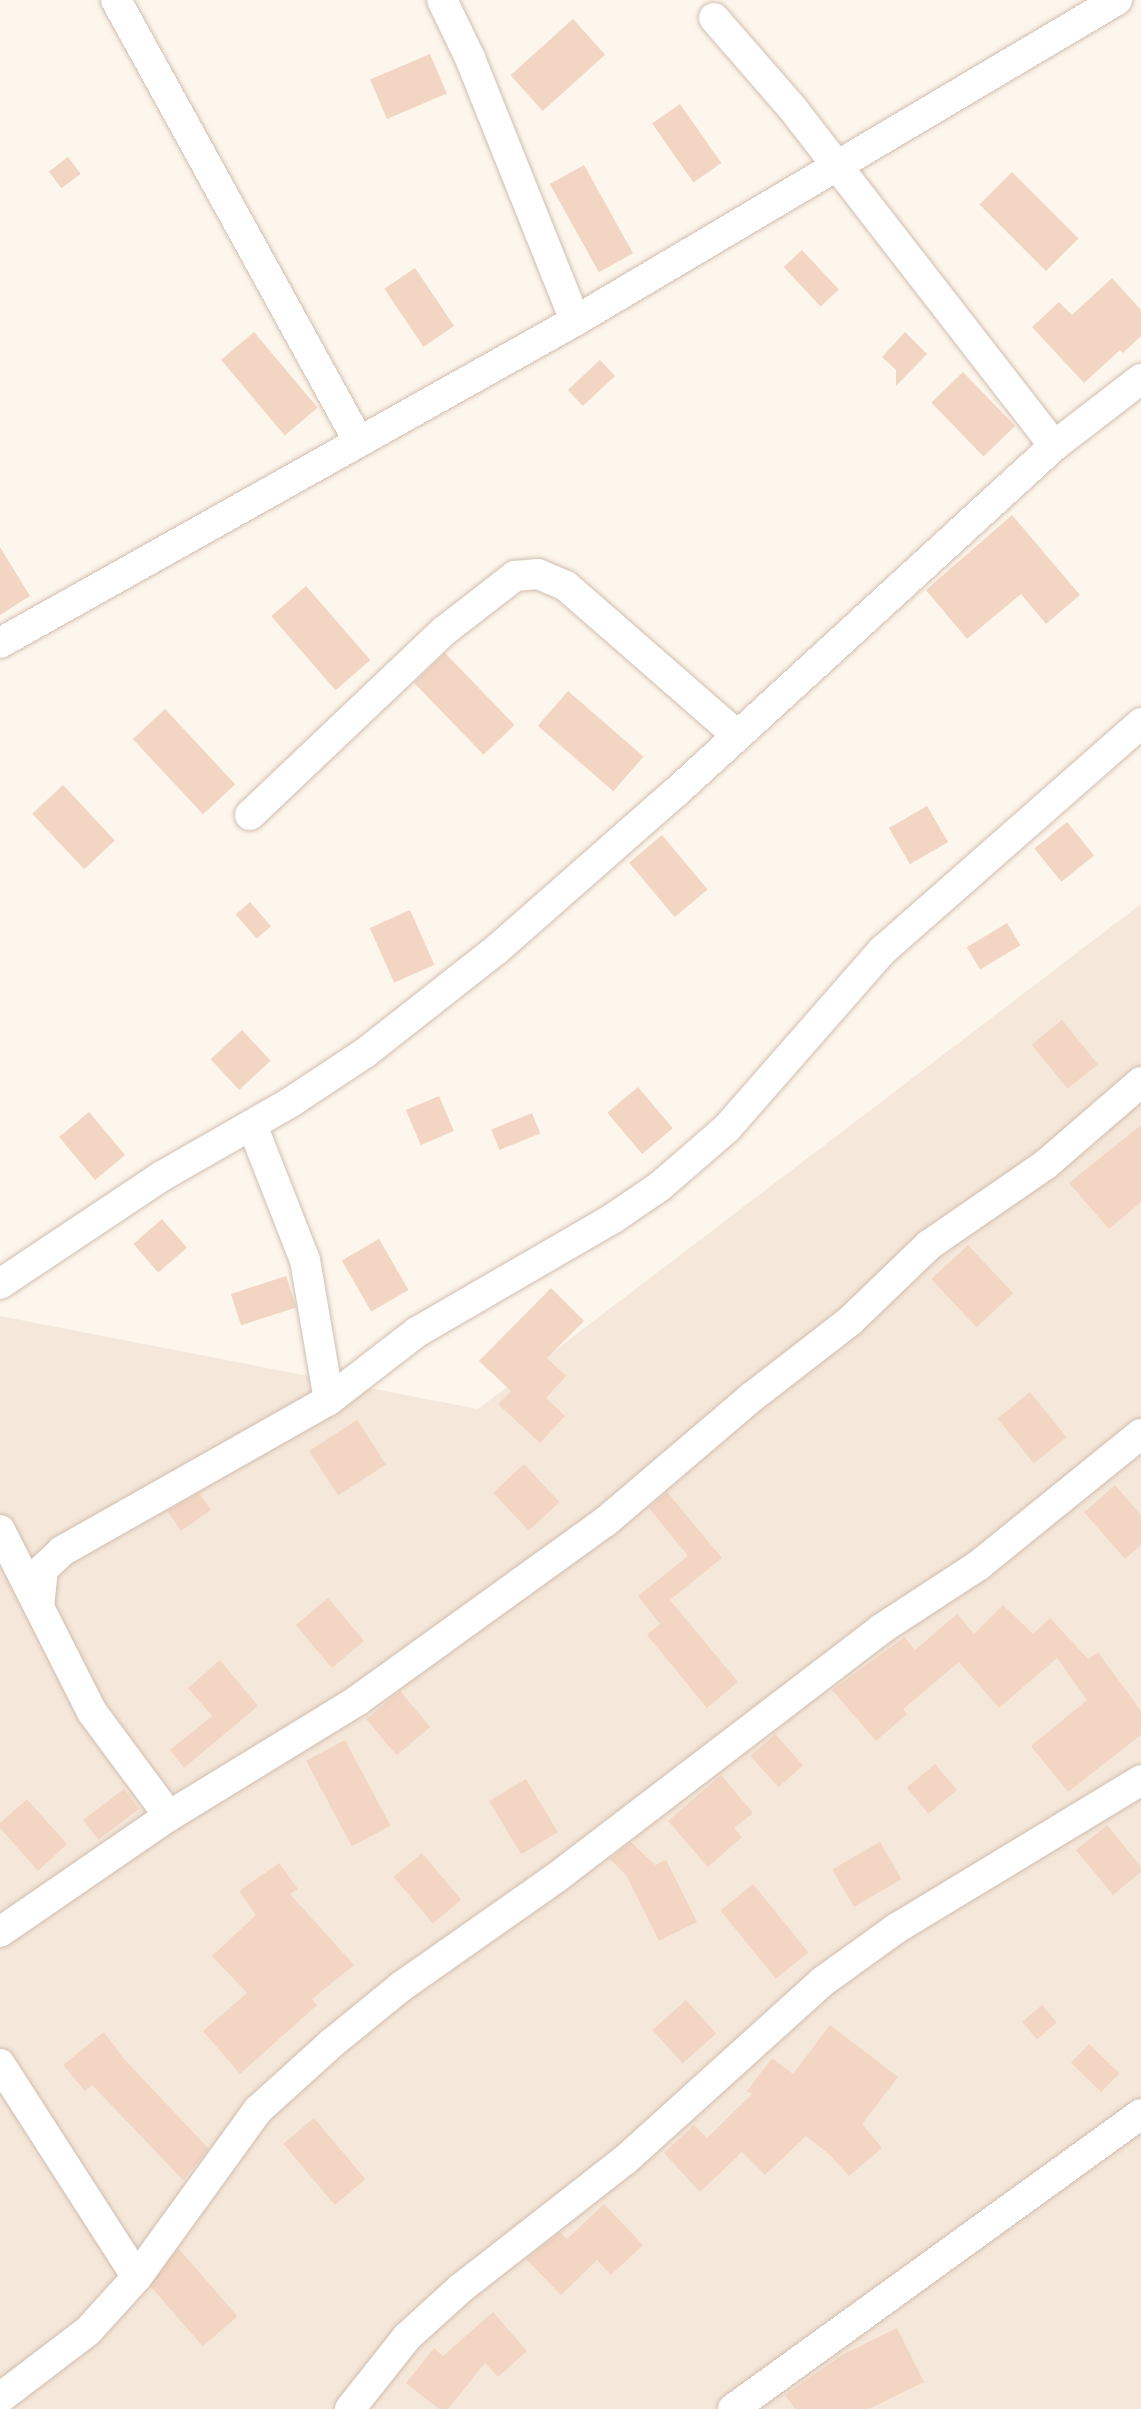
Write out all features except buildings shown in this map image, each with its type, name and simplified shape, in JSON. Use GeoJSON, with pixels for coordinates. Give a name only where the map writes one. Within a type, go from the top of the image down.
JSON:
{"type":"FeatureCollection","features":[{"type":"Feature","properties":{"kind":"street"},"geometry":{"type":"LineString","coordinates":[[116,0],[358,442]]}},
{"type":"Feature","properties":{"kind":"street"},"geometry":{"type":"LineString","coordinates":[[442,0],[470,58],[575,321]]}},
{"type":"Feature","properties":{"kind":"street"},"geometry":{"type":"LineString","coordinates":[[0,643],[575,321],[837,168],[1117,0]]}},
{"type":"Feature","properties":{"kind":"street"},"geometry":{"type":"LineString","coordinates":[[714,18],[793,109],[1054,446]]}},
{"type":"Feature","properties":{"kind":"street"},"geometry":{"type":"LineString","coordinates":[[0,1284],[162,1176],[291,1102],[365,1053],[496,950],[737,735],[1054,446],[1141,379]]}},
{"type":"Feature","properties":{"kind":"street"},"geometry":{"type":"LineString","coordinates":[[250,814],[444,631],[515,576],[538,574],[566,586],[737,735]]}},
{"type":"Feature","properties":{"kind":"street"},"geometry":{"type":"LineString","coordinates":[[39,1607],[43,1569],[62,1551],[329,1400],[417,1332],[612,1219],[659,1187],[728,1128],[883,950],[1141,723]]}},
{"type":"Feature","properties":{"kind":"street"},"geometry":{"type":"LineString","coordinates":[[0,1932],[169,1816],[358,1700],[605,1522],[752,1397],[850,1321],[929,1245],[1045,1165],[1141,1082]]}},
{"type":"Feature","properties":{"kind":"street"},"geometry":{"type":"LineString","coordinates":[[252,1125],[305,1260],[329,1400]]}},
{"type":"Feature","properties":{"kind":"street"},"geometry":{"type":"LineString","coordinates":[[0,2398],[88,2331],[137,2277],[258,2110],[332,2043],[402,1986],[575,1864],[881,1629],[979,1565],[1141,1434]]}},
{"type":"Feature","properties":{"kind":"street"},"geometry":{"type":"LineString","coordinates":[[0,1530],[92,1712],[169,1816]]}},
{"type":"Feature","properties":{"kind":"street"},"geometry":{"type":"LineString","coordinates":[[350,2409],[407,2337],[461,2288],[625,2160],[822,1982],[897,1928],[1141,1780]]}},
{"type":"Feature","properties":{"kind":"street"},"geometry":{"type":"LineString","coordinates":[[0,2064],[137,2277]]}},
{"type":"Feature","properties":{"kind":"street"},"geometry":{"type":"LineString","coordinates":[[733,2409],[1141,2114]]}},
{"type":"Feature","properties":{"kind":"shaded area"},"geometry":{"type":"Polygon","coordinates":[[[1141,904],[1141,2409],[0,2409],[0,1316],[478,1409],[1141,904]]]}}]}
